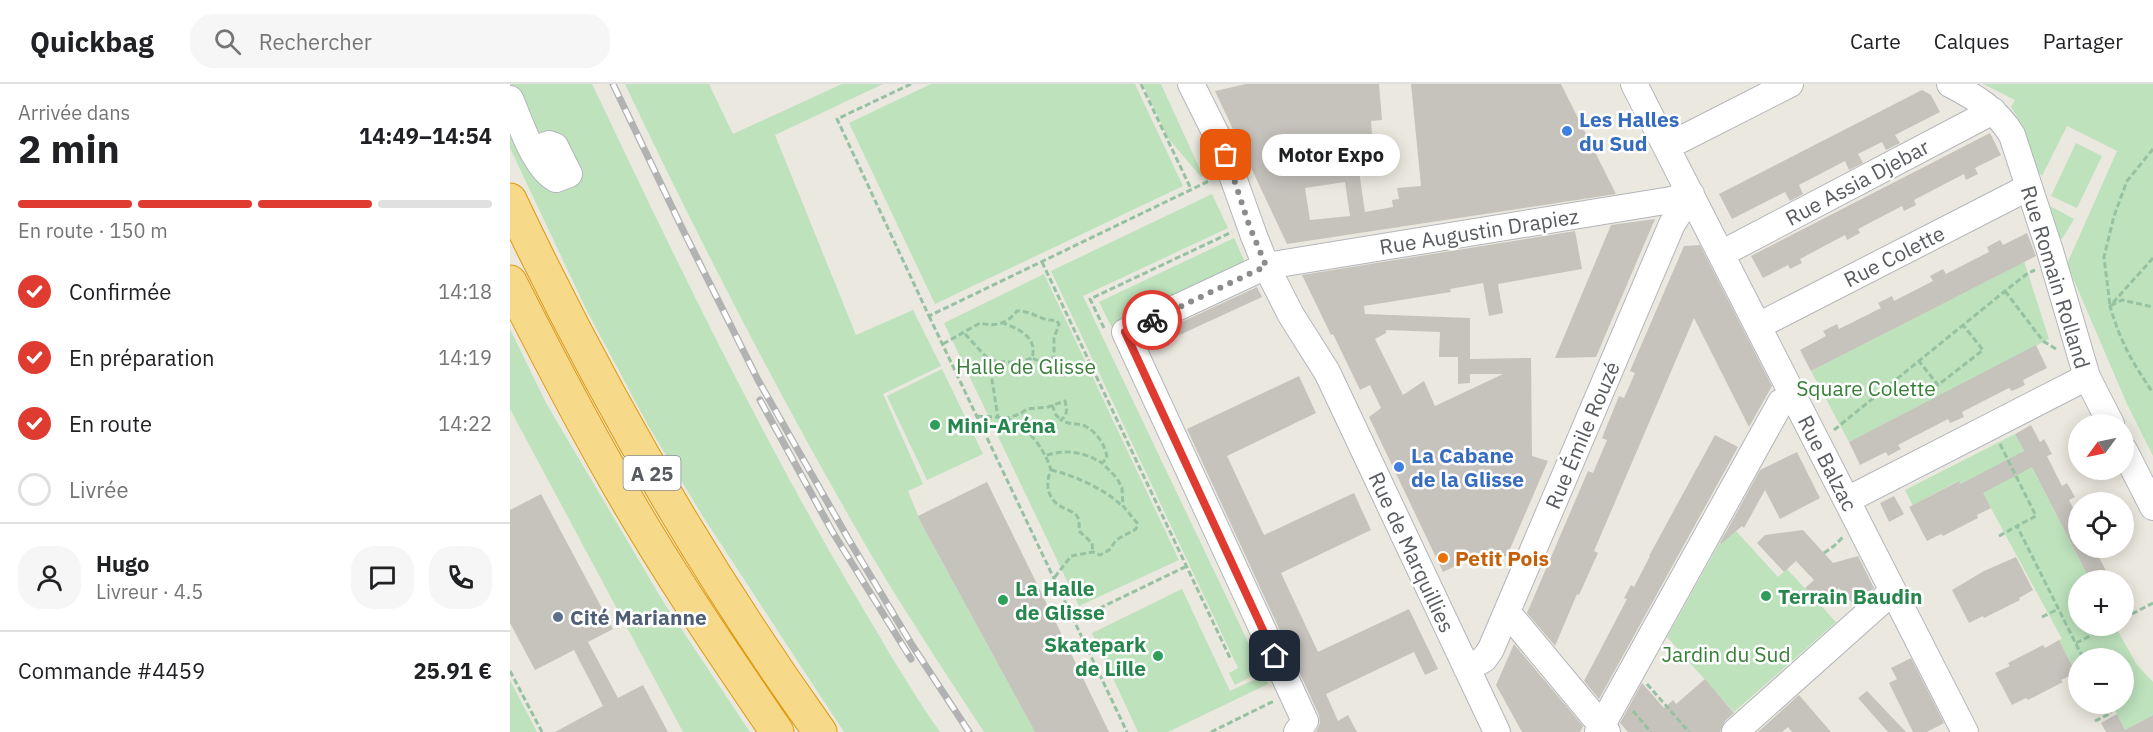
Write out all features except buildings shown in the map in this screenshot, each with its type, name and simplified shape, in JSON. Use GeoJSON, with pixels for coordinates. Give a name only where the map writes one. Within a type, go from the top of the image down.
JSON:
{"type":"FeatureCollection","features":[{"type":"Feature","properties":{"kind":"highway","name":"A 25"},"geometry":{"type":"LineString","coordinates":[[510,200],[561,306],[651,471],[709,567],[820,732]]}},
{"type":"Feature","properties":{"kind":"highway","name":"A 25"},"geometry":{"type":"LineString","coordinates":[[510,282],[584,424],[640,523],[777,732]]}},
{"type":"Feature","properties":{"kind":"street","name":"Rue de Marquillies"},"geometry":{"type":"LineString","coordinates":[[1191,84],[1221,166],[1319,346],[1327,372],[1497,732]]}},
{"type":"Feature","properties":{"kind":"street","name":"Rue Balzac"},"geometry":{"type":"LineString","coordinates":[[1634,84],[1965,732]]}},
{"type":"Feature","properties":{"kind":"street"},"geometry":{"type":"LineString","coordinates":[[1666,147],[1790,84]]}},
{"type":"Feature","properties":{"kind":"street","name":"Rue Romain Rolland"},"geometry":{"type":"LineString","coordinates":[[1847,500],[2080,381],[2053,263],[2012,135],[2006,124],[1993,111],[1950,84]]}},
{"type":"Feature","properties":{"kind":"street"},"geometry":{"type":"LineString","coordinates":[[510,99],[533,150]]}},
{"type":"Feature","properties":{"kind":"street","name":"Rue Assia Djebar"},"geometry":{"type":"LineString","coordinates":[[1721,254],[1993,111]]}},
{"type":"Feature","properties":{"kind":"street","name":"Rue Colette"},"geometry":{"type":"LineString","coordinates":[[1758,326],[2029,187]]}},
{"type":"Feature","properties":{"kind":"street","name":"Rue Augustin Drapiez"},"geometry":{"type":"LineString","coordinates":[[1297,732],[1305,721],[1125,332],[1273,264],[1671,200],[1690,194]]}},
{"type":"Feature","properties":{"kind":"street","name":"Rue Émile Rouzé"},"geometry":{"type":"LineString","coordinates":[[1467,669],[1487,656],[1672,224],[1690,194]]}},
{"type":"Feature","properties":{"kind":"street"},"geometry":{"type":"LineString","coordinates":[[2080,381],[2104,414]]}},
{"type":"Feature","properties":{"kind":"street"},"geometry":{"type":"LineString","coordinates":[[1507,612],[1602,730],[1781,402],[1794,396]]}},
{"type":"Feature","properties":{"kind":"street"},"geometry":{"type":"LineString","coordinates":[[2134,470],[2153,507]]}},
{"type":"Feature","properties":{"kind":"street"},"geometry":{"type":"LineString","coordinates":[[1735,732],[1893,591]]}},
{"type":"Feature","properties":{"kind":"path"},"geometry":{"type":"LineString","coordinates":[[911,84],[837,119],[1127,732]]}},
{"type":"Feature","properties":{"kind":"path"},"geometry":{"type":"LineString","coordinates":[[1141,84],[1191,189]]}},
{"type":"Feature","properties":{"kind":"path"},"geometry":{"type":"LineString","coordinates":[[2153,150],[2127,181],[2114,216],[2104,257],[2110,306],[2118,332],[2130,358],[2153,393]]}},
{"type":"Feature","properties":{"kind":"path"},"geometry":{"type":"LineString","coordinates":[[929,316],[1191,189],[1221,166]]}},
{"type":"Feature","properties":{"kind":"path"},"geometry":{"type":"LineString","coordinates":[[2110,306],[2153,258]]}},
{"type":"Feature","properties":{"kind":"path"},"geometry":{"type":"LineString","coordinates":[[1042,262],[1231,660]]}},
{"type":"Feature","properties":{"kind":"path"},"geometry":{"type":"LineString","coordinates":[[1818,443],[2028,273],[2053,263]]}},
{"type":"Feature","properties":{"kind":"path"},"geometry":{"type":"LineString","coordinates":[[2005,291],[2043,342],[2056,349],[2080,381]]}},
{"type":"Feature","properties":{"kind":"path"},"geometry":{"type":"LineString","coordinates":[[2110,306],[2122,300],[2153,307]]}},
{"type":"Feature","properties":{"kind":"path"},"geometry":{"type":"LineString","coordinates":[[989,360],[1011,363],[1032,358],[1038,361],[1048,361],[1054,357],[1054,338],[1059,324],[1056,320],[1049,321],[1029,311],[1017,311],[1003,324]]}},
{"type":"Feature","properties":{"kind":"path"},"geometry":{"type":"LineString","coordinates":[[943,344],[980,323],[990,326],[1003,324],[1014,327],[1032,341],[1034,349],[1032,358]]}},
{"type":"Feature","properties":{"kind":"path"},"geometry":{"type":"LineString","coordinates":[[1918,360],[1938,385],[1983,350],[1963,325]]}},
{"type":"Feature","properties":{"kind":"path"},"geometry":{"type":"LineString","coordinates":[[964,334],[989,360],[998,418]]}},
{"type":"Feature","properties":{"kind":"path"},"geometry":{"type":"LineString","coordinates":[[977,416],[1007,418],[1027,409],[1065,401],[1066,416],[1061,420]]}},
{"type":"Feature","properties":{"kind":"path"},"geometry":{"type":"LineString","coordinates":[[1052,405],[1061,420],[1085,426],[1099,438],[1106,448],[1107,458],[1102,463]]}},
{"type":"Feature","properties":{"kind":"path"},"geometry":{"type":"LineString","coordinates":[[1007,418],[1020,424],[1047,455],[1051,470],[1047,479],[1049,494],[1056,504],[1075,514],[1079,520],[1079,531],[1092,543],[1093,552]]}},
{"type":"Feature","properties":{"kind":"path"},"geometry":{"type":"LineString","coordinates":[[1991,426],[2036,516],[1999,536]]}},
{"type":"Feature","properties":{"kind":"path"},"geometry":{"type":"LineString","coordinates":[[1047,455],[1079,452],[1088,454],[1102,463],[1117,478],[1122,488],[1123,506]]}},
{"type":"Feature","properties":{"kind":"path"},"geometry":{"type":"LineString","coordinates":[[1051,470],[1075,478],[1113,497],[1138,524],[1136,529],[1114,542],[1111,549],[1100,555],[1093,552],[1071,556],[1054,578]]}},
{"type":"Feature","properties":{"kind":"path"},"geometry":{"type":"LineString","coordinates":[[2017,526],[2078,648]]}},
{"type":"Feature","properties":{"kind":"path"},"geometry":{"type":"LineString","coordinates":[[1824,553],[1849,533]]}},
{"type":"Feature","properties":{"kind":"path"},"geometry":{"type":"LineString","coordinates":[[1074,620],[1187,566]]}},
{"type":"Feature","properties":{"kind":"path"},"geometry":{"type":"LineString","coordinates":[[2134,613],[2153,603]]}},
{"type":"Feature","properties":{"kind":"path"},"geometry":{"type":"LineString","coordinates":[[2043,617],[2058,609]]}},
{"type":"Feature","properties":{"kind":"path"},"geometry":{"type":"LineString","coordinates":[[2076,643],[2090,636]]}},
{"type":"Feature","properties":{"kind":"path"},"geometry":{"type":"LineString","coordinates":[[510,671],[542,732]]}},
{"type":"Feature","properties":{"kind":"path"},"geometry":{"type":"LineString","coordinates":[[1646,684],[1689,732]]}},
{"type":"Feature","properties":{"kind":"path"},"geometry":{"type":"LineString","coordinates":[[1211,732],[1278,699]]}},
{"type":"Feature","properties":{"kind":"path"},"geometry":{"type":"LineString","coordinates":[[1632,710],[1651,732]]}},
{"type":"Feature","properties":{"kind":"path"},"geometry":{"type":"LineString","coordinates":[[2095,721],[2109,714]]}},
{"type":"Feature","properties":{"kind":"green space"},"geometry":{"type":"Polygon","coordinates":[[[510,84],[592,84],[684,275],[780,462],[849,585],[940,732],[844,732],[702,515],[649,427],[587,311],[510,148],[510,84]]]}},
{"type":"Feature","properties":{"kind":"green space"},"geometry":{"type":"Polygon","coordinates":[[[625,84],[709,84],[733,134],[842,84],[883,84],[775,135],[856,335],[913,310],[941,366],[883,394],[923,484],[908,491],[921,523],[1035,732],[984,732],[904,608],[858,532],[766,366],[625,84]]]}},
{"type":"Feature","properties":{"kind":"green space"},"geometry":{"type":"Polygon","coordinates":[[[931,84],[1135,84],[1183,186],[935,304],[849,123],[931,84]]]}},
{"type":"Feature","properties":{"kind":"green space"},"geometry":{"type":"Polygon","coordinates":[[[1143,84],[1161,84],[1203,176],[1201,177],[1168,138],[1143,84]]]}},
{"type":"Feature","properties":{"kind":"green space"},"geometry":{"type":"Polygon","coordinates":[[[1983,84],[2153,84],[2153,456],[2127,404],[2067,264],[2117,151],[2067,126],[2042,176],[2021,123],[2011,107],[2015,100],[1983,84]]]}},
{"type":"Feature","properties":{"kind":"green space"},"geometry":{"type":"Polygon","coordinates":[[[2076,143],[2102,156],[2077,208],[2051,196],[2076,143]]]}},
{"type":"Feature","properties":{"kind":"green space"},"geometry":{"type":"Polygon","coordinates":[[[1212,194],[1228,228],[1083,296],[1268,684],[1168,732],[1138,732],[1092,633],[1182,589],[1230,691],[1256,679],[1254,675],[1235,685],[1229,673],[1238,668],[1051,271],[1212,194]]]}},
{"type":"Feature","properties":{"kind":"green space"},"geometry":{"type":"Polygon","coordinates":[[[2050,206],[2074,219],[2062,239],[2060,238],[2050,206]]]}},
{"type":"Feature","properties":{"kind":"green space"},"geometry":{"type":"Polygon","coordinates":[[[1234,238],[1247,266],[1113,330],[1099,302],[1234,238]]]}},
{"type":"Feature","properties":{"kind":"green space","name":"Square Colette"},"geometry":{"type":"Polygon","coordinates":[[[2024,261],[2049,339],[1849,442],[1811,371],[2024,261]]]}},
{"type":"Feature","properties":{"kind":"green space","name":"Halle de Glisse"},"geometry":{"type":"Polygon","coordinates":[[[1044,274],[1179,560],[1079,606],[944,323],[1044,274]]]}},
{"type":"Feature","properties":{"kind":"green space"},"geometry":{"type":"Polygon","coordinates":[[[510,329],[546,403],[664,603],[750,732],[683,732],[510,409],[510,329]]]}},
{"type":"Feature","properties":{"kind":"green space","name":"Mini-Aréna"},"geometry":{"type":"Polygon","coordinates":[[[942,369],[983,454],[927,480],[887,396],[942,369]]]}},
{"type":"Feature","properties":{"kind":"green space"},"geometry":{"type":"Polygon","coordinates":[[[2015,434],[2068,537],[2068,558],[2079,558],[2085,570],[2068,570],[2068,636],[2121,636],[2127,648],[2068,648],[2068,657],[2059,640],[2062,639],[1974,477],[1960,484],[1958,481],[1924,499],[1914,508],[1905,490],[2015,434]]]}},
{"type":"Feature","properties":{"kind":"green space","name":"Jardin du Sud"},"geometry":{"type":"Polygon","coordinates":[[[1736,531],[1778,577],[1787,569],[1836,622],[1734,712],[1667,637],[1725,533],[1729,537],[1736,531]]]}},
{"type":"Feature","properties":{"kind":"green space"},"geometry":{"type":"Polygon","coordinates":[[[2134,660],[2153,682],[2153,715],[2125,730],[2117,714],[2134,714],[2134,660]]]}},
{"type":"Feature","properties":{"kind":"green space"},"geometry":{"type":"Polygon","coordinates":[[[510,680],[537,732],[510,732],[510,680]]]}},
{"type":"Feature","properties":{"kind":"railway"},"geometry":{"type":"LineString","coordinates":[[613,84],[758,380],[849,540],[912,645],[969,732]]}},
{"type":"Feature","properties":{"kind":"railway"},"geometry":{"type":"LineString","coordinates":[[760,400],[832,531],[911,659]]}},
{"type":"Feature","properties":{"kind":"way so far"},"geometry":{"type":"LineString","coordinates":[[1152,320],[1266,266],[1249,225],[1226,155]]}},
{"type":"Feature","properties":{"kind":"place","name":"Les Halles du Sud"},"geometry":{"type":"Point","coordinates":[1567,131]}},
{"type":"Feature","properties":{"kind":"place","name":"Motor Expo"},"geometry":{"type":"Point","coordinates":[1226,155]}},
{"type":"Feature","properties":{"kind":"place","name":"Mini-Aréna"},"geometry":{"type":"Point","coordinates":[935,425]}},
{"type":"Feature","properties":{"kind":"place","name":"La Cabane de la Glisse"},"geometry":{"type":"Point","coordinates":[1399,467]}},
{"type":"Feature","properties":{"kind":"place","name":"Petit Pois"},"geometry":{"type":"Point","coordinates":[1443,558]}},
{"type":"Feature","properties":{"kind":"place","name":"Terrain Baudin"},"geometry":{"type":"Point","coordinates":[1766,596]}},
{"type":"Feature","properties":{"kind":"place","name":"La Halle de Glisse"},"geometry":{"type":"Point","coordinates":[1003,600]}},
{"type":"Feature","properties":{"kind":"place","name":"Cité Marianne"},"geometry":{"type":"Point","coordinates":[558,617]}},
{"type":"Feature","properties":{"kind":"place","name":"Skatepark de Lille"},"geometry":{"type":"Point","coordinates":[1158,656]}},
{"type":"Feature","properties":{"kind":"route"},"geometry":{"type":"LineString","coordinates":[[1152,320],[1125,332],[1275,656]]}}]}
